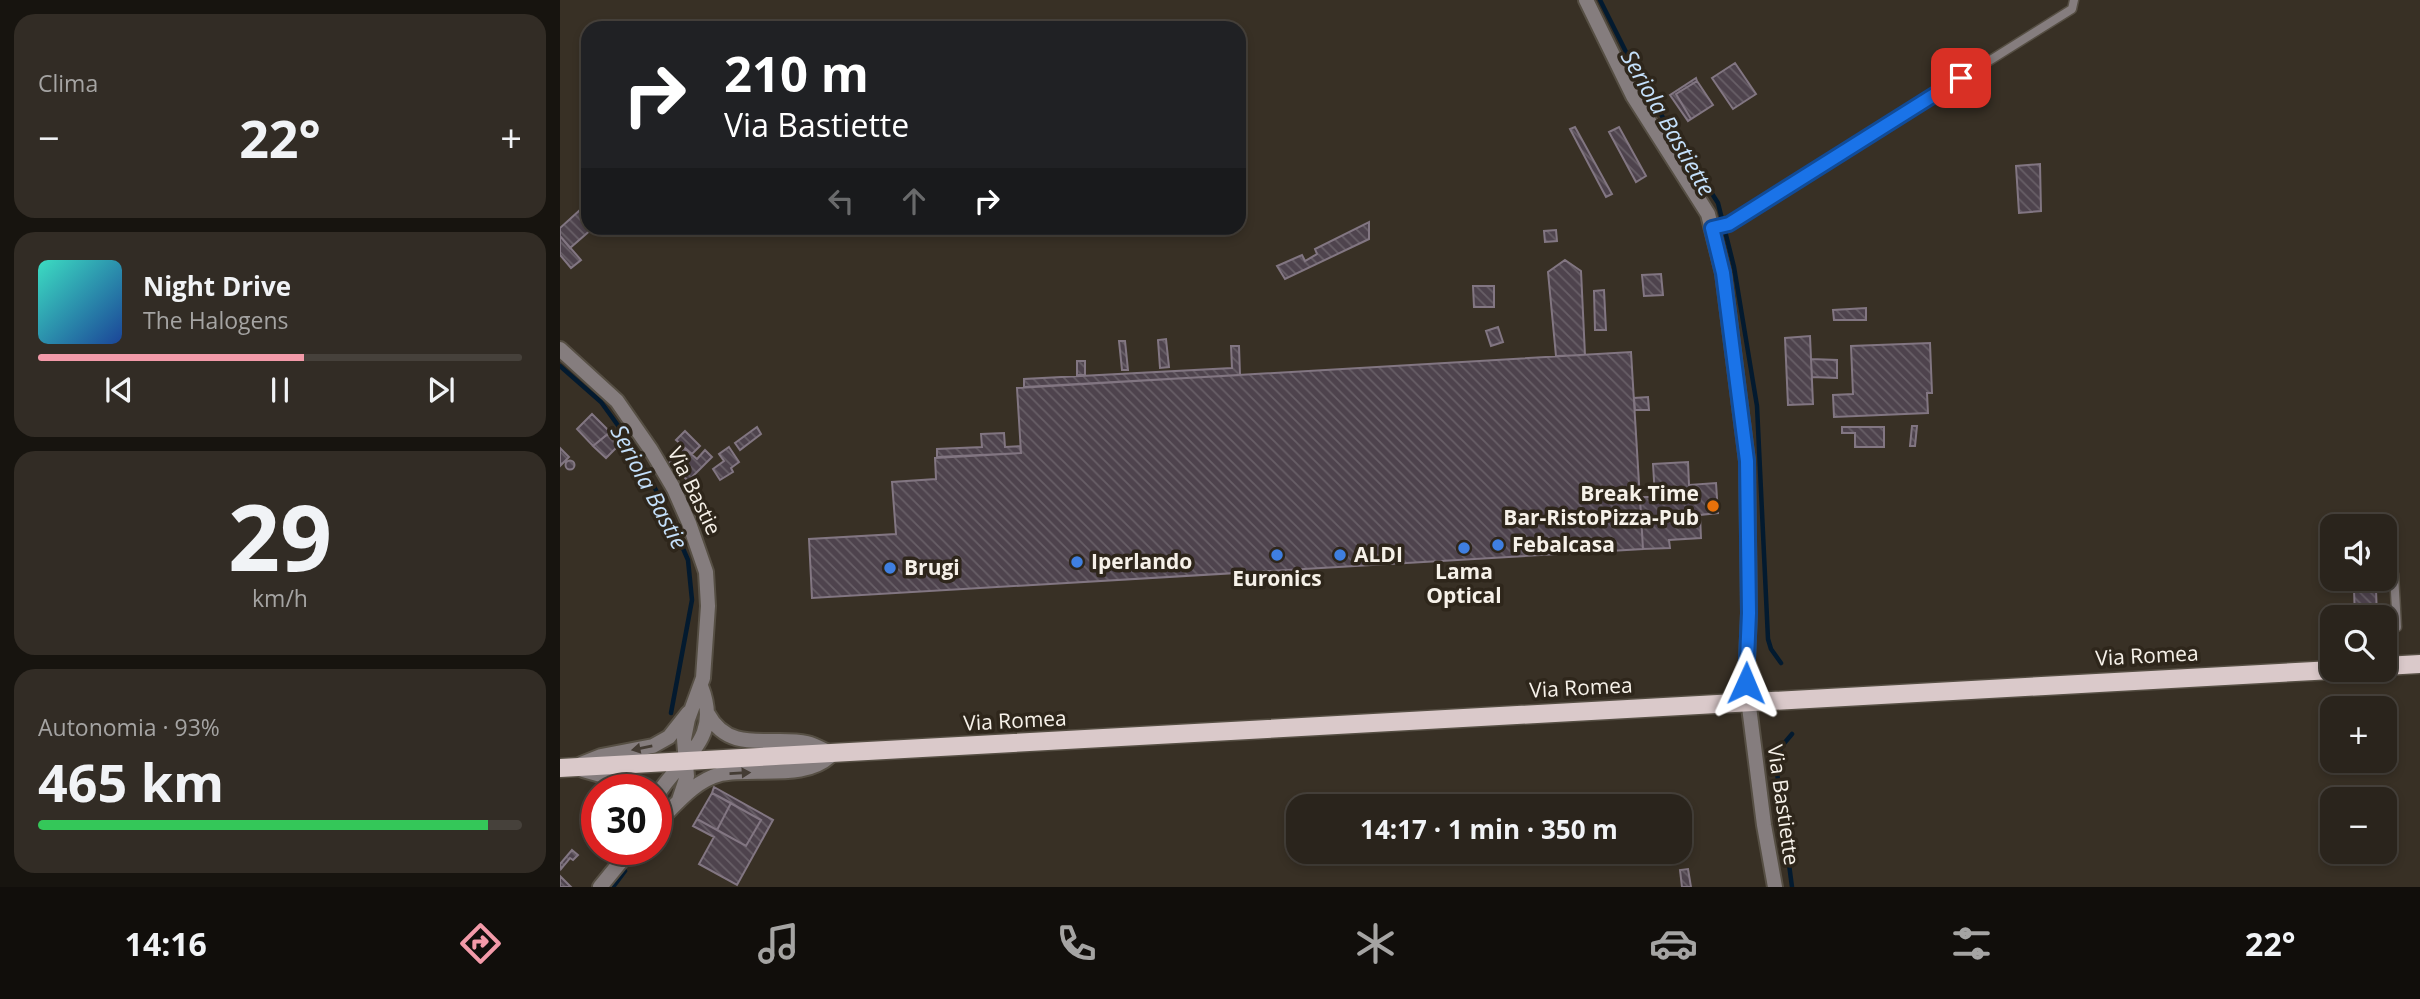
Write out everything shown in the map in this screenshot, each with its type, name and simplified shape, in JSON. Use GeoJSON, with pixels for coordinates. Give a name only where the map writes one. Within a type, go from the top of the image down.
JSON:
{"type":"FeatureCollection","features":[{"type":"Feature","properties":{"kind":"main road"},"geometry":{"type":"LineString","coordinates":[[2397,665],[2420,664]]}},
{"type":"Feature","properties":{"kind":"main road","name":"Via Romea"},"geometry":{"type":"LineString","coordinates":[[566,768],[2320,671]]}},
{"type":"Feature","properties":{"kind":"street","name":"Via Bastiette"},"geometry":{"type":"LineString","coordinates":[[1586,0],[1633,96],[1715,227],[1747,461],[1749,613],[1746,667],[1764,825],[1775,887]]}},
{"type":"Feature","properties":{"kind":"street","name":"Via Bastie"},"geometry":{"type":"LineString","coordinates":[[560,349],[617,401],[632,421],[674,489],[706,572],[708,593],[701,686],[684,739],[687,776],[679,800]]}},
{"type":"Feature","properties":{"kind":"street","name":"Via Bastie"},"geometry":{"type":"LineString","coordinates":[[672,774],[687,762],[702,737],[708,713],[707,700],[701,686]]}},
{"type":"Feature","properties":{"kind":"street","name":"Via Bastie"},"geometry":{"type":"LineString","coordinates":[[566,768],[601,756],[653,746],[669,737],[693,706]]}},
{"type":"Feature","properties":{"kind":"street"},"geometry":{"type":"LineString","coordinates":[[672,807],[704,782],[721,775],[808,767],[825,762],[832,754],[807,743],[749,741],[733,737],[712,721],[708,713]]}},
{"type":"Feature","properties":{"kind":"street"},"geometry":{"type":"LineString","coordinates":[[566,768],[593,774]]}},
{"type":"Feature","properties":{"kind":"street"},"geometry":{"type":"LineString","coordinates":[[600,887],[618,865]]}},
{"type":"Feature","properties":{"kind":"lane"},"geometry":{"type":"LineString","coordinates":[[1715,227],[1729,224],[2072,9],[2074,0]]}},
{"type":"Feature","properties":{"kind":"building"},"geometry":{"type":"Polygon","coordinates":[[[1735,63],[1756,94],[1733,109],[1712,78],[1735,63]]]}},
{"type":"Feature","properties":{"kind":"building"},"geometry":{"type":"Polygon","coordinates":[[[1696,78],[1697,81],[1676,94],[1691,119],[1688,121],[1670,95],[1696,78]]]}},
{"type":"Feature","properties":{"kind":"building"},"geometry":{"type":"Polygon","coordinates":[[[1697,81],[1713,105],[1691,119],[1676,94],[1697,81]]]}},
{"type":"Feature","properties":{"kind":"building"},"geometry":{"type":"Polygon","coordinates":[[[1575,127],[1612,194],[1606,197],[1570,129],[1575,127]]]}},
{"type":"Feature","properties":{"kind":"building"},"geometry":{"type":"Polygon","coordinates":[[[1619,127],[1646,176],[1636,182],[1609,132],[1619,127]]]}},
{"type":"Feature","properties":{"kind":"building"},"geometry":{"type":"Polygon","coordinates":[[[2040,164],[2041,211],[2019,213],[2016,166],[2040,164]]]}},
{"type":"Feature","properties":{"kind":"building"},"geometry":{"type":"Polygon","coordinates":[[[581,211],[581,235],[585,235],[570,248],[560,236],[560,228],[581,211]]]}},
{"type":"Feature","properties":{"kind":"building"},"geometry":{"type":"Polygon","coordinates":[[[1369,222],[1369,239],[1285,279],[1277,266],[1302,255],[1305,261],[1317,254],[1315,249],[1369,222]]]}},
{"type":"Feature","properties":{"kind":"building"},"geometry":{"type":"Polygon","coordinates":[[[1556,230],[1557,241],[1545,242],[1544,231],[1556,230]]]}},
{"type":"Feature","properties":{"kind":"building"},"geometry":{"type":"Polygon","coordinates":[[[560,236],[581,260],[571,268],[560,255],[560,236]]]}},
{"type":"Feature","properties":{"kind":"building"},"geometry":{"type":"Polygon","coordinates":[[[1565,260],[1581,271],[1585,355],[1556,356],[1548,272],[1565,260]]]}},
{"type":"Feature","properties":{"kind":"building"},"geometry":{"type":"Polygon","coordinates":[[[1661,274],[1663,295],[1644,296],[1642,275],[1661,274]]]}},
{"type":"Feature","properties":{"kind":"building"},"geometry":{"type":"Polygon","coordinates":[[[1473,286],[1494,286],[1494,307],[1474,307],[1473,286]]]}},
{"type":"Feature","properties":{"kind":"building"},"geometry":{"type":"Polygon","coordinates":[[[1604,290],[1606,330],[1595,330],[1594,291],[1604,290]]]}},
{"type":"Feature","properties":{"kind":"building"},"geometry":{"type":"Polygon","coordinates":[[[1866,308],[1866,320],[1834,320],[1833,310],[1866,308]]]}},
{"type":"Feature","properties":{"kind":"building"},"geometry":{"type":"Polygon","coordinates":[[[1498,327],[1503,342],[1491,346],[1486,331],[1498,327]]]}},
{"type":"Feature","properties":{"kind":"building"},"geometry":{"type":"Polygon","coordinates":[[[1810,336],[1813,404],[1788,405],[1785,338],[1810,336]]]}},
{"type":"Feature","properties":{"kind":"building"},"geometry":{"type":"Polygon","coordinates":[[[1166,339],[1169,367],[1160,368],[1158,340],[1166,339]]]}},
{"type":"Feature","properties":{"kind":"building"},"geometry":{"type":"Polygon","coordinates":[[[1119,341],[1125,341],[1128,370],[1122,370],[1119,341]]]}},
{"type":"Feature","properties":{"kind":"building"},"geometry":{"type":"Polygon","coordinates":[[[1930,343],[1932,393],[1927,393],[1928,413],[1834,417],[1833,395],[1853,394],[1851,346],[1930,343]]]}},
{"type":"Feature","properties":{"kind":"building"},"geometry":{"type":"Polygon","coordinates":[[[1231,346],[1239,346],[1240,375],[1024,387],[1024,379],[1232,368],[1231,346]]]}},
{"type":"Feature","properties":{"kind":"building"},"geometry":{"type":"Polygon","coordinates":[[[1631,352],[1643,549],[812,598],[809,539],[896,534],[892,482],[936,479],[935,458],[1021,453],[1017,388],[1631,352]]]}},
{"type":"Feature","properties":{"kind":"building"},"geometry":{"type":"Polygon","coordinates":[[[1811,359],[1837,360],[1837,378],[1812,377],[1811,359]]]}},
{"type":"Feature","properties":{"kind":"building"},"geometry":{"type":"Polygon","coordinates":[[[1077,361],[1085,361],[1085,375],[1077,375],[1077,361]]]}},
{"type":"Feature","properties":{"kind":"building"},"geometry":{"type":"Polygon","coordinates":[[[1648,397],[1649,410],[1635,410],[1634,398],[1648,397]]]}},
{"type":"Feature","properties":{"kind":"building"},"geometry":{"type":"Polygon","coordinates":[[[592,414],[610,432],[593,446],[577,429],[592,414]]]}},
{"type":"Feature","properties":{"kind":"building"},"geometry":{"type":"Polygon","coordinates":[[[1912,426],[1917,426],[1915,446],[1910,446],[1912,426]]]}},
{"type":"Feature","properties":{"kind":"building"},"geometry":{"type":"Polygon","coordinates":[[[757,427],[761,434],[740,450],[735,443],[757,427]]]}},
{"type":"Feature","properties":{"kind":"building"},"geometry":{"type":"Polygon","coordinates":[[[1842,427],[1884,427],[1884,447],[1855,447],[1855,433],[1842,433],[1842,427]]]}},
{"type":"Feature","properties":{"kind":"building"},"geometry":{"type":"Polygon","coordinates":[[[685,431],[700,446],[692,454],[676,440],[685,431]]]}},
{"type":"Feature","properties":{"kind":"building"},"geometry":{"type":"Polygon","coordinates":[[[1004,433],[1005,447],[1020,446],[1021,453],[937,457],[937,449],[982,447],[981,434],[1004,433]]]}},
{"type":"Feature","properties":{"kind":"building"},"geometry":{"type":"Polygon","coordinates":[[[608,434],[619,445],[606,458],[593,446],[608,434]]]}},
{"type":"Feature","properties":{"kind":"building"},"geometry":{"type":"Polygon","coordinates":[[[729,447],[739,462],[731,468],[733,472],[720,480],[713,469],[724,461],[719,454],[729,447]]]}},
{"type":"Feature","properties":{"kind":"building"},"geometry":{"type":"Polygon","coordinates":[[[560,448],[569,457],[560,466],[560,448]]]}},
{"type":"Feature","properties":{"kind":"building"},"geometry":{"type":"Polygon","coordinates":[[[684,448],[697,459],[705,450],[712,457],[688,481],[670,462],[684,448]]]}},
{"type":"Feature","properties":{"kind":"building"},"geometry":{"type":"Polygon","coordinates":[[[570,460],[575,465],[570,470],[565,465],[570,460]]]}},
{"type":"Feature","properties":{"kind":"building"},"geometry":{"type":"Polygon","coordinates":[[[1688,462],[1689,485],[1716,483],[1718,513],[1700,515],[1701,538],[1669,540],[1670,548],[1643,549],[1640,497],[1655,497],[1653,464],[1688,462]]]}},
{"type":"Feature","properties":{"kind":"building"},"geometry":{"type":"Polygon","coordinates":[[[2354,591],[2376,591],[2377,605],[2355,605],[2354,591]]]}},
{"type":"Feature","properties":{"kind":"building"},"geometry":{"type":"Polygon","coordinates":[[[714,787],[773,820],[737,885],[699,864],[714,837],[693,826],[697,819],[746,846],[761,820],[712,793],[714,787]]]}},
{"type":"Feature","properties":{"kind":"building"},"geometry":{"type":"Polygon","coordinates":[[[712,793],[731,803],[717,830],[697,819],[712,793]]]}},
{"type":"Feature","properties":{"kind":"building"},"geometry":{"type":"Polygon","coordinates":[[[731,803],[761,820],[746,846],[717,830],[731,803]]]}},
{"type":"Feature","properties":{"kind":"building"},"geometry":{"type":"Polygon","coordinates":[[[572,850],[578,855],[573,860],[570,858],[561,869],[560,864],[572,850]]]}},
{"type":"Feature","properties":{"kind":"building"},"geometry":{"type":"Polygon","coordinates":[[[1688,869],[1691,887],[1682,887],[1680,870],[1688,869]]]}},
{"type":"Feature","properties":{"kind":"building"},"geometry":{"type":"Polygon","coordinates":[[[560,876],[571,887],[560,887],[560,876]]]}},
{"type":"Feature","properties":{"kind":"waterway","name":"Seriola Bastiette"},"geometry":{"type":"LineString","coordinates":[[1600,0],[1644,88],[1718,203],[1734,267],[1757,406],[1768,639],[1771,649],[1781,663]]}},
{"type":"Feature","properties":{"kind":"waterway","name":"Seriola Bastie"},"geometry":{"type":"LineString","coordinates":[[560,366],[601,402],[630,442],[665,507],[688,560],[692,600],[671,713]]}},
{"type":"Feature","properties":{"kind":"waterway","name":"Seriola Bastiette"},"geometry":{"type":"LineString","coordinates":[[1792,734],[1781,747],[1776,765],[1792,887]]}},
{"type":"Feature","properties":{"kind":"waterway","name":"Seriola Bastie"},"geometry":{"type":"LineString","coordinates":[[613,887],[625,871]]}},
{"type":"Feature","properties":{"kind":"place","name":"Break Time Bar-RistoPizza-Pub"},"geometry":{"type":"Point","coordinates":[1713,506]}},
{"type":"Feature","properties":{"kind":"place","name":"Febalcasa"},"geometry":{"type":"Point","coordinates":[1498,545]}},
{"type":"Feature","properties":{"kind":"place","name":"Lama Optical"},"geometry":{"type":"Point","coordinates":[1464,548]}},
{"type":"Feature","properties":{"kind":"place","name":"Euronics"},"geometry":{"type":"Point","coordinates":[1277,555]}},
{"type":"Feature","properties":{"kind":"place","name":"ALDI"},"geometry":{"type":"Point","coordinates":[1340,555]}},
{"type":"Feature","properties":{"kind":"place","name":"Iperlando"},"geometry":{"type":"Point","coordinates":[1077,562]}},
{"type":"Feature","properties":{"kind":"place","name":"Brugi"},"geometry":{"type":"Point","coordinates":[890,568]}},
{"type":"Feature","properties":{"kind":"route"},"geometry":{"type":"LineString","coordinates":[[1746,683],[1749,613],[1747,461],[1723,273],[1712,228],[1729,224],[1961,78]]}}]}
